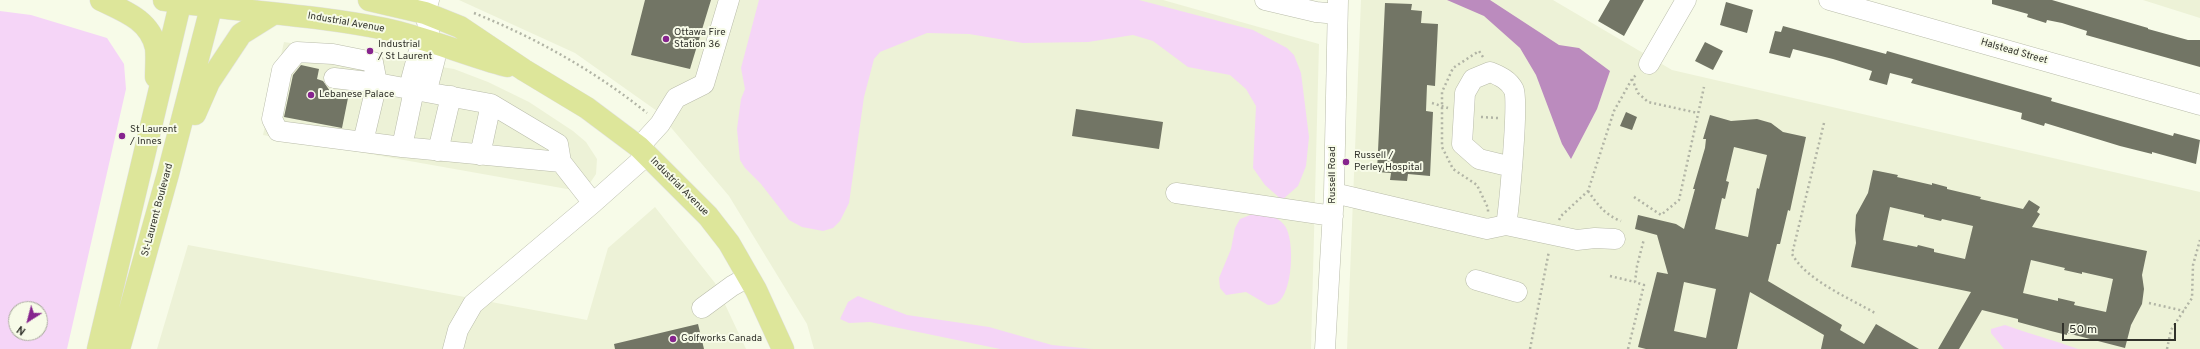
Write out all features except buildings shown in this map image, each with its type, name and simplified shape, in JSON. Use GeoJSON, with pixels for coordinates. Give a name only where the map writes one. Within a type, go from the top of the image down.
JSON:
{"type":"FeatureCollection","features":[{"type":"Feature","properties":{"kind":"main road"},"geometry":{"type":"LineString","coordinates":[[101,0],[134,16],[143,24],[152,39],[156,49],[157,108]]}},
{"type":"Feature","properties":{"kind":"main road","name":"Industrial Avenue"},"geometry":{"type":"LineString","coordinates":[[370,0],[427,7],[460,27],[524,70],[587,108],[643,151],[708,216],[729,243],[748,277],[783,349]]}},
{"type":"Feature","properties":{"kind":"main road"},"geometry":{"type":"LineString","coordinates":[[98,349],[157,108],[176,1]]}},
{"type":"Feature","properties":{"kind":"main road","name":"Industrial Avenue"},"geometry":{"type":"LineString","coordinates":[[176,1],[212,4],[273,14],[340,21],[430,40],[479,58],[524,70]]}},
{"type":"Feature","properties":{"kind":"main road","name":"St-Laurent Boulevard"},"geometry":{"type":"LineString","coordinates":[[119,349],[168,174],[212,4]]}},
{"type":"Feature","properties":{"kind":"main road"},"geometry":{"type":"LineString","coordinates":[[168,174],[209,82],[223,59],[241,34],[273,14]]}},
{"type":"Feature","properties":{"kind":"street"},"geometry":{"type":"LineString","coordinates":[[453,349],[458,330],[473,304],[593,203],[643,151],[676,98],[704,84],[729,0]]}},
{"type":"Feature","properties":{"kind":"street"},"geometry":{"type":"LineString","coordinates":[[1265,0],[1316,12],[1337,7]]}},
{"type":"Feature","properties":{"kind":"street"},"geometry":{"type":"LineString","coordinates":[[1649,64],[1686,0]]}},
{"type":"Feature","properties":{"kind":"street","name":"Halstead Street"},"geometry":{"type":"LineString","coordinates":[[1829,0],[2200,105]]}},
{"type":"Feature","properties":{"kind":"street"},"geometry":{"type":"LineString","coordinates":[[414,90],[429,82],[435,59],[430,40],[427,7]]}},
{"type":"Feature","properties":{"kind":"street","name":"Russell Road"},"geometry":{"type":"LineString","coordinates":[[1325,349],[1334,193],[1337,7]]}},
{"type":"Feature","properties":{"kind":"street"},"geometry":{"type":"LineString","coordinates":[[363,142],[377,83],[373,62],[333,54],[297,52],[282,70],[272,119],[278,131],[363,142],[402,147],[438,151],[561,162]]}},
{"type":"Feature","properties":{"kind":"street"},"geometry":{"type":"LineString","coordinates":[[1506,225],[1510,207],[1512,167],[1515,91],[1506,79],[1490,72],[1473,79],[1465,93],[1462,144],[1479,159],[1512,167]]}},
{"type":"Feature","properties":{"kind":"street"},"geometry":{"type":"LineString","coordinates":[[334,78],[377,83],[491,104],[558,144],[561,162],[593,203]]}},
{"type":"Feature","properties":{"kind":"street"},"geometry":{"type":"LineString","coordinates":[[402,147],[414,90]]}},
{"type":"Feature","properties":{"kind":"street"},"geometry":{"type":"LineString","coordinates":[[438,151],[451,96]]}},
{"type":"Feature","properties":{"kind":"street"},"geometry":{"type":"LineString","coordinates":[[480,155],[491,104]]}},
{"type":"Feature","properties":{"kind":"street"},"geometry":{"type":"LineString","coordinates":[[1176,193],[1333,216]]}},
{"type":"Feature","properties":{"kind":"street"},"geometry":{"type":"LineString","coordinates":[[1334,193],[1487,229],[1506,225],[1577,240],[1595,238],[1618,230]]}},
{"type":"Feature","properties":{"kind":"street"},"geometry":{"type":"LineString","coordinates":[[702,308],[732,286],[748,277]]}},
{"type":"Feature","properties":{"kind":"street"},"geometry":{"type":"LineString","coordinates":[[1476,280],[1516,292]]}},
{"type":"Feature","properties":{"kind":"path"},"geometry":{"type":"LineString","coordinates":[[467,10],[510,27],[574,62],[628,98],[660,124]]}},
{"type":"Feature","properties":{"kind":"path"},"geometry":{"type":"LineString","coordinates":[[1530,349],[1553,235],[1561,216],[1588,191],[1614,111],[1632,79],[1649,64]]}},
{"type":"Feature","properties":{"kind":"path"},"geometry":{"type":"LineString","coordinates":[[1632,79],[1638,93],[1648,102],[1698,113]]}},
{"type":"Feature","properties":{"kind":"path"},"geometry":{"type":"LineString","coordinates":[[1634,197],[1661,216],[1679,200],[1704,87]]}},
{"type":"Feature","properties":{"kind":"path"},"geometry":{"type":"LineString","coordinates":[[1824,123],[1792,254],[1797,263],[1807,272],[1875,313]]}},
{"type":"Feature","properties":{"kind":"path"},"geometry":{"type":"LineString","coordinates":[[1588,191],[1599,207],[1609,216],[1618,230]]}},
{"type":"Feature","properties":{"kind":"path"},"geometry":{"type":"LineString","coordinates":[[1635,282],[1637,266],[1644,239]]}},
{"type":"Feature","properties":{"kind":"path"},"geometry":{"type":"LineString","coordinates":[[2167,349],[2171,330],[2192,298],[2193,264],[2200,240]]}},
{"type":"Feature","properties":{"kind":"path"},"geometry":{"type":"LineString","coordinates":[[1610,276],[1644,285],[1628,349]]}},
{"type":"Feature","properties":{"kind":"path"},"geometry":{"type":"LineString","coordinates":[[2149,303],[2184,311]]}},
{"type":"Feature","properties":{"kind":"shaded area"},"geometry":{"type":"Polygon","coordinates":[[[459,0],[1163,0],[1319,44],[1311,349],[814,349],[807,324],[729,196],[657,111],[575,53],[459,0]]]}},
{"type":"Feature","properties":{"kind":"shaded area"},"geometry":{"type":"Polygon","coordinates":[[[759,0],[1139,0],[1253,30],[1287,48],[1294,55],[1301,73],[1309,137],[1306,166],[1298,186],[1282,200],[1265,185],[1253,168],[1256,106],[1246,89],[1230,75],[1188,67],[1153,41],[1133,35],[1088,42],[1023,43],[969,34],[927,33],[880,52],[874,59],[864,97],[849,203],[840,221],[833,228],[823,231],[802,227],[789,220],[740,160],[737,129],[741,99],[745,89],[741,68],[759,0]]]}},
{"type":"Feature","properties":{"kind":"shaded area"},"geometry":{"type":"Polygon","coordinates":[[[1361,0],[1553,0],[1672,70],[2200,192],[2200,349],[1347,349],[1361,0]]]}},
{"type":"Feature","properties":{"kind":"shaded area"},"geometry":{"type":"Polygon","coordinates":[[[1447,0],[1490,0],[1559,45],[1579,48],[1610,71],[1597,109],[1571,159],[1562,144],[1536,75],[1520,48],[1484,16],[1447,0]]]}},
{"type":"Feature","properties":{"kind":"shaded area"},"geometry":{"type":"Polygon","coordinates":[[[2143,0],[2200,0],[2200,18],[2143,0]]]}},
{"type":"Feature","properties":{"kind":"shaded area"},"geometry":{"type":"Polygon","coordinates":[[[0,11],[31,15],[107,38],[124,64],[126,89],[67,349],[0,349],[0,11]]]}},
{"type":"Feature","properties":{"kind":"shaded area"},"geometry":{"type":"Polygon","coordinates":[[[284,42],[454,69],[488,82],[529,102],[573,131],[586,142],[597,159],[596,174],[584,192],[263,135],[284,42]]]}},
{"type":"Feature","properties":{"kind":"shaded area"},"geometry":{"type":"Polygon","coordinates":[[[655,207],[715,283],[746,349],[157,349],[188,245],[587,320],[608,248],[655,207]]]}},
{"type":"Feature","properties":{"kind":"shaded area"},"geometry":{"type":"Polygon","coordinates":[[[1258,212],[1273,216],[1283,223],[1288,233],[1290,243],[1291,266],[1286,289],[1277,303],[1270,305],[1246,292],[1226,295],[1220,288],[1219,278],[1231,249],[1235,228],[1240,219],[1258,212]]]}},
{"type":"Feature","properties":{"kind":"shaded area"},"geometry":{"type":"Polygon","coordinates":[[[858,296],[907,315],[989,327],[1052,345],[1093,349],[1000,349],[870,322],[849,323],[840,319],[848,302],[858,296]]]}},
{"type":"Feature","properties":{"kind":"shaded area"},"geometry":{"type":"Polygon","coordinates":[[[2005,325],[2078,349],[2004,349],[1991,333],[1991,329],[2005,325]]]}},
{"type":"Feature","properties":{"kind":"place","name":"Ottawa Fire Station 36"},"geometry":{"type":"Point","coordinates":[666,39]}},
{"type":"Feature","properties":{"kind":"place","name":"Industrial / St Laurent"},"geometry":{"type":"Point","coordinates":[370,51]}},
{"type":"Feature","properties":{"kind":"place","name":"Lebanese Palace"},"geometry":{"type":"Point","coordinates":[311,95]}},
{"type":"Feature","properties":{"kind":"place","name":"St Laurent / Innes"},"geometry":{"type":"Point","coordinates":[122,136]}},
{"type":"Feature","properties":{"kind":"place","name":"Russell / Perley Hospital"},"geometry":{"type":"Point","coordinates":[1346,162]}},
{"type":"Feature","properties":{"kind":"place","name":"Golfworks Canada"},"geometry":{"type":"Point","coordinates":[673,339]}}]}
